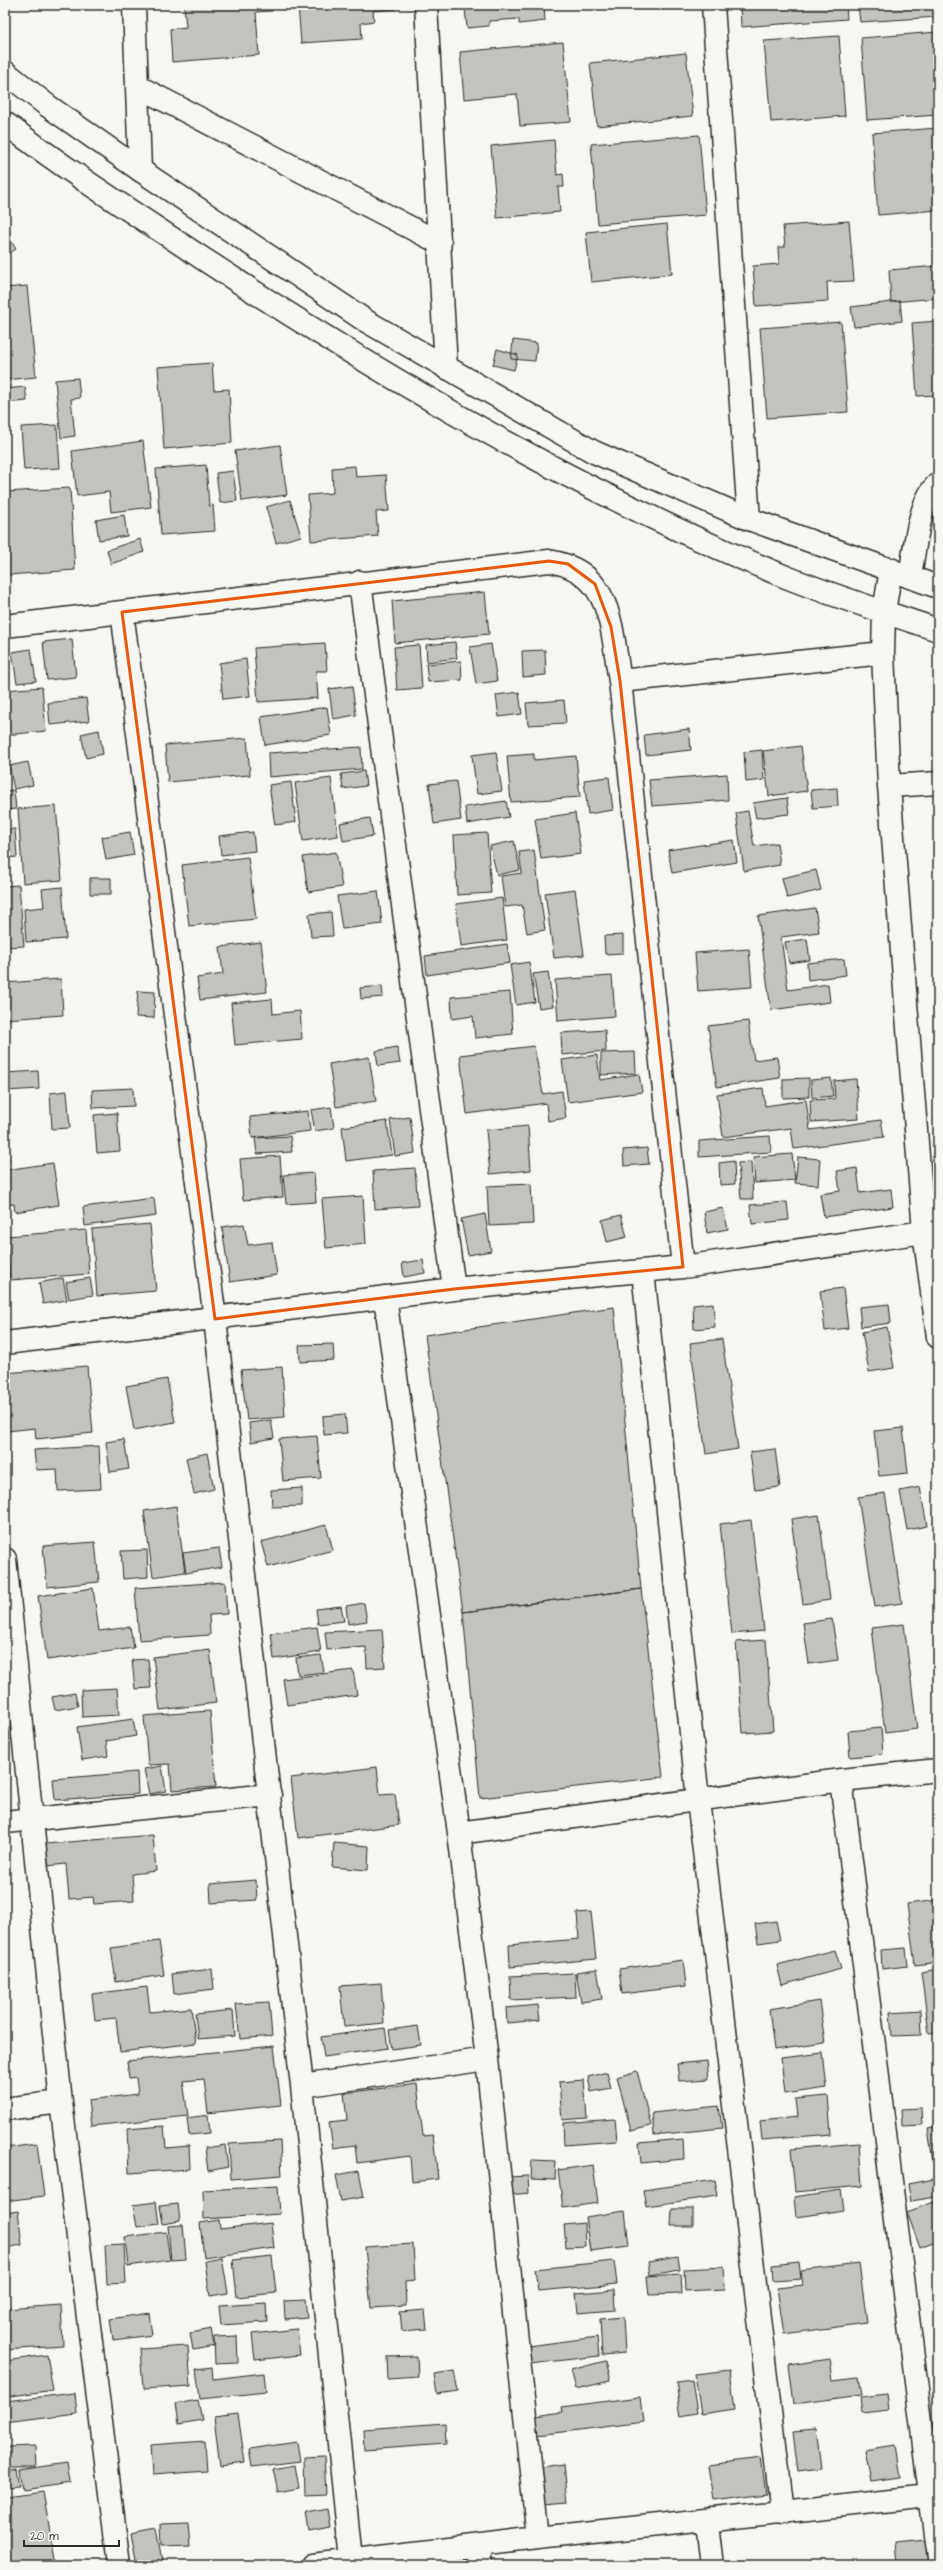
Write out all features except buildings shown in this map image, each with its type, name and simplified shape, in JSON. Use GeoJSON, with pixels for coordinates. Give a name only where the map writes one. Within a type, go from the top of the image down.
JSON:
{"type":"FeatureCollection","features":[{"type":"Feature","properties":{"kind":"street"},"geometry":{"type":"LineString","coordinates":[[134,5],[139,87],[140,170]]}},
{"type":"Feature","properties":{"kind":"street"},"geometry":{"type":"LineString","coordinates":[[426,5],[446,368]]}},
{"type":"Feature","properties":{"kind":"street"},"geometry":{"type":"LineString","coordinates":[[713,5],[749,519]]}},
{"type":"Feature","properties":{"kind":"street"},"geometry":{"type":"LineString","coordinates":[[5,72],[48,106],[302,279],[446,368],[594,452],[749,519],[938,587]]}},
{"type":"Feature","properties":{"kind":"street"},"geometry":{"type":"LineString","coordinates":[[139,87],[440,242]]}},
{"type":"Feature","properties":{"kind":"street"},"geometry":{"type":"LineString","coordinates":[[5,123],[122,205],[271,303],[428,399],[586,485],[788,577],[938,630]]}},
{"type":"Feature","properties":{"kind":"street"},"geometry":{"type":"LineString","coordinates":[[938,484],[932,489],[901,573],[884,612],[883,653],[890,786],[924,1232],[938,1337]]}},
{"type":"Feature","properties":{"kind":"street"},"geometry":{"type":"LineString","coordinates":[[5,626],[360,582],[549,561],[568,564],[594,584],[604,603],[611,627],[620,681],[683,1267]]}},
{"type":"Feature","properties":{"kind":"street"},"geometry":{"type":"LineString","coordinates":[[360,582],[454,1289]]}},
{"type":"Feature","properties":{"kind":"street"},"geometry":{"type":"LineString","coordinates":[[122,612],[215,1319],[302,2086],[351,2560]]}},
{"type":"Feature","properties":{"kind":"street"},"geometry":{"type":"LineString","coordinates":[[620,681],[883,653]]}},
{"type":"Feature","properties":{"kind":"street"},"geometry":{"type":"LineString","coordinates":[[890,786],[938,783]]}},
{"type":"Feature","properties":{"kind":"street"},"geometry":{"type":"LineString","coordinates":[[5,1343],[215,1319],[454,1289],[683,1267],[924,1232]]}},
{"type":"Feature","properties":{"kind":"street"},"geometry":{"type":"LineString","coordinates":[[643,1271],[698,1800],[782,2513]]}},
{"type":"Feature","properties":{"kind":"street"},"geometry":{"type":"LineString","coordinates":[[385,1297],[460,1833],[488,2059],[538,2538]]}},
{"type":"Feature","properties":{"kind":"street"},"geometry":{"type":"LineString","coordinates":[[5,1559],[61,2102],[119,2565]]}},
{"type":"Feature","properties":{"kind":"street"},"geometry":{"type":"LineString","coordinates":[[460,1833],[841,1780],[938,1770]]}},
{"type":"Feature","properties":{"kind":"street"},"geometry":{"type":"LineString","coordinates":[[841,1780],[934,2496],[938,2558]]}},
{"type":"Feature","properties":{"kind":"street"},"geometry":{"type":"LineString","coordinates":[[5,1822],[270,1795]]}},
{"type":"Feature","properties":{"kind":"street"},"geometry":{"type":"LineString","coordinates":[[302,2086],[488,2059]]}},
{"type":"Feature","properties":{"kind":"street"},"geometry":{"type":"LineString","coordinates":[[5,2109],[61,2102]]}},
{"type":"Feature","properties":{"kind":"street"},"geometry":{"type":"LineString","coordinates":[[313,2565],[351,2560],[479,2555],[538,2538],[707,2522],[934,2496]]}},
{"type":"Feature","properties":{"kind":"street"},"geometry":{"type":"LineString","coordinates":[[707,2522],[712,2565]]}},
{"type":"Feature","properties":{"kind":"highlighted area"},"geometry":{"type":"Polygon","coordinates":[[[549,561],[568,564],[595,584],[611,627],[620,681],[683,1267],[454,1289],[215,1319],[122,612],[549,561]]]}}]}
